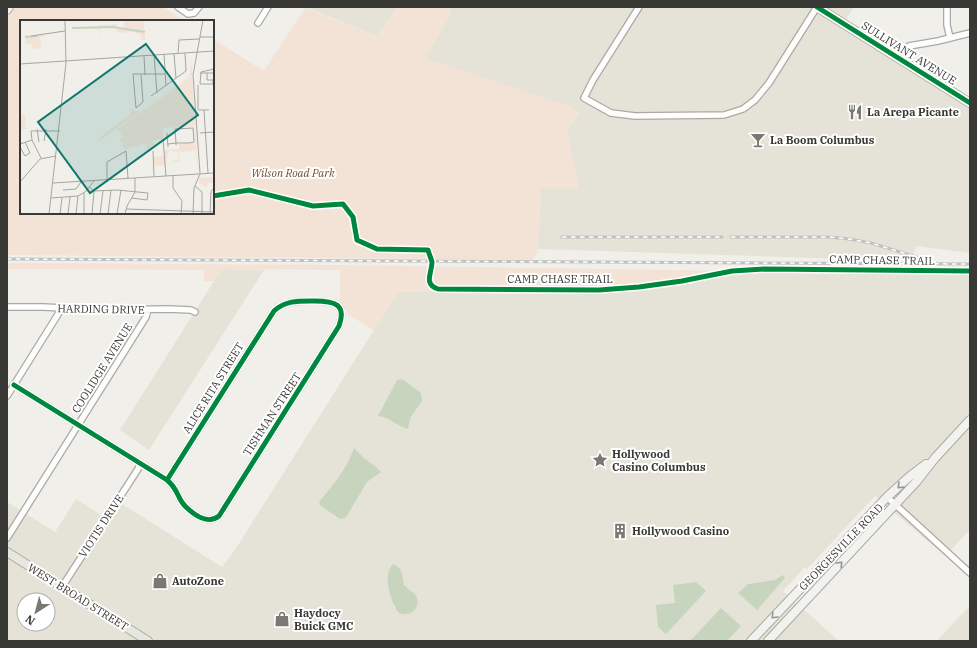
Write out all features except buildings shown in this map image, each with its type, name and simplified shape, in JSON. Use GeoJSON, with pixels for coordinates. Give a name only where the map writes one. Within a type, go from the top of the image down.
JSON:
{"type":"FeatureCollection","features":[{"type":"Feature","properties":{"kind":"main road","name":"SULLIVANT AVENUE"},"geometry":{"type":"LineString","coordinates":[[817,7],[970,103]]}},
{"type":"Feature","properties":{"kind":"main road","name":"GEORGESVILLE ROAD"},"geometry":{"type":"LineString","coordinates":[[768,641],[917,481],[935,458],[970,420]]}},
{"type":"Feature","properties":{"kind":"main road","name":"GEORGESVILLE ROAD"},"geometry":{"type":"LineString","coordinates":[[751,641],[909,477],[935,458]]}},
{"type":"Feature","properties":{"kind":"main road","name":"WEST BROAD STREET"},"geometry":{"type":"LineString","coordinates":[[7,552],[148,641]]}},
{"type":"Feature","properties":{"kind":"main road"},"geometry":{"type":"LineString","coordinates":[[768,641],[770,633],[798,601],[814,574]]}},
{"type":"Feature","properties":{"kind":"street"},"geometry":{"type":"LineString","coordinates":[[178,7],[188,14],[194,13],[199,7]]}},
{"type":"Feature","properties":{"kind":"street"},"geometry":{"type":"LineString","coordinates":[[258,24],[268,7]]}},
{"type":"Feature","properties":{"kind":"street"},"geometry":{"type":"LineString","coordinates":[[639,7],[593,80],[584,98],[611,113],[635,116],[724,115],[743,109],[755,100],[766,87],[817,7]]}},
{"type":"Feature","properties":{"kind":"street"},"geometry":{"type":"LineString","coordinates":[[947,7],[947,25],[950,38]]}},
{"type":"Feature","properties":{"kind":"street"},"geometry":{"type":"LineString","coordinates":[[900,58],[909,46],[970,33]]}},
{"type":"Feature","properties":{"kind":"street","name":"ALICE RITA STREET"},"geometry":{"type":"LineString","coordinates":[[167,480],[274,311],[278,307],[288,302],[298,300],[327,301],[337,305],[342,312]]}},
{"type":"Feature","properties":{"kind":"street","name":"HARDING DRIVE"},"geometry":{"type":"LineString","coordinates":[[7,307],[191,310],[195,312]]}},
{"type":"Feature","properties":{"kind":"street"},"geometry":{"type":"LineString","coordinates":[[7,396],[62,308]]}},
{"type":"Feature","properties":{"kind":"street","name":"COOLIDGE AVENUE"},"geometry":{"type":"LineString","coordinates":[[7,538],[146,317],[148,310]]}},
{"type":"Feature","properties":{"kind":"street","name":"TISHMAN STREET"},"geometry":{"type":"LineString","coordinates":[[167,480],[176,488],[185,506],[203,519],[210,521],[215,520],[219,516],[335,333],[342,319],[342,312]]}},
{"type":"Feature","properties":{"kind":"street"},"geometry":{"type":"LineString","coordinates":[[14,385],[167,480]]}},
{"type":"Feature","properties":{"kind":"street","name":"VIOTIS DRIVE"},"geometry":{"type":"LineString","coordinates":[[62,587],[140,464]]}},
{"type":"Feature","properties":{"kind":"street"},"geometry":{"type":"LineString","coordinates":[[888,498],[969,570]]}},
{"type":"Feature","properties":{"kind":"shaded area"},"geometry":{"type":"Polygon","coordinates":[[[305,7],[397,7],[377,36],[305,7]]]}},
{"type":"Feature","properties":{"kind":"shaded area"},"geometry":{"type":"Polygon","coordinates":[[[446,7],[854,7],[843,24],[970,105],[970,253],[916,246],[912,261],[538,249],[541,188],[578,188],[567,130],[425,58],[452,11],[446,7]]]}},
{"type":"Feature","properties":{"kind":"shaded area"},"geometry":{"type":"Polygon","coordinates":[[[223,269],[264,270],[149,450],[120,430],[223,269]]]}},
{"type":"Feature","properties":{"kind":"shaded area","name":"Hollywood Casino Columbus"},"geometry":{"type":"Polygon","coordinates":[[[736,271],[970,273],[970,530],[945,556],[875,496],[807,569],[805,567],[783,591],[839,641],[7,641],[7,502],[55,532],[76,499],[110,521],[122,504],[222,567],[238,545],[398,292],[633,292],[688,284],[736,271]]]}},
{"type":"Feature","properties":{"kind":"shaded area"},"geometry":{"type":"Polygon","coordinates":[[[402,379],[421,393],[422,401],[410,418],[408,429],[386,418],[378,416],[397,380],[402,379]]]}},
{"type":"Feature","properties":{"kind":"shaded area"},"geometry":{"type":"Polygon","coordinates":[[[354,448],[381,472],[367,482],[348,514],[345,518],[340,519],[321,506],[319,502],[344,470],[354,448]]]}},
{"type":"Feature","properties":{"kind":"shaded area"},"geometry":{"type":"Polygon","coordinates":[[[393,564],[399,567],[404,585],[415,594],[417,598],[417,606],[408,614],[397,611],[390,594],[388,573],[393,564]]]}},
{"type":"Feature","properties":{"kind":"shaded area"},"geometry":{"type":"Polygon","coordinates":[[[783,575],[785,578],[757,610],[738,593],[748,584],[775,580],[783,575]]]}},
{"type":"Feature","properties":{"kind":"shaded area"},"geometry":{"type":"Polygon","coordinates":[[[696,582],[706,591],[666,634],[658,627],[656,605],[675,603],[673,585],[696,582]]]}},
{"type":"Feature","properties":{"kind":"shaded area"},"geometry":{"type":"Polygon","coordinates":[[[970,606],[970,641],[937,641],[955,621],[970,606]]]}},
{"type":"Feature","properties":{"kind":"shaded area"},"geometry":{"type":"Polygon","coordinates":[[[721,608],[741,626],[727,641],[690,641],[721,608]]]}},
{"type":"Feature","properties":{"kind":"green space","name":"Wilson Road Park"},"geometry":{"type":"Polygon","coordinates":[[[15,7],[163,7],[183,20],[20,20],[20,214],[214,214],[214,40],[264,71],[305,8],[377,36],[397,7],[446,7],[452,11],[425,58],[571,107],[580,113],[567,130],[579,189],[541,188],[538,249],[533,260],[7,255],[7,20],[15,7]]]}},
{"type":"Feature","properties":{"kind":"green space"},"geometry":{"type":"Polygon","coordinates":[[[7,263],[336,265],[736,271],[688,284],[633,292],[398,292],[374,331],[348,314],[340,301],[340,270],[223,269],[214,281],[204,281],[204,270],[7,269],[7,263]]]}},
{"type":"Feature","properties":{"kind":"railway"},"geometry":{"type":"LineString","coordinates":[[562,237],[722,237]]}},
{"type":"Feature","properties":{"kind":"railway"},"geometry":{"type":"LineString","coordinates":[[731,237],[829,237],[849,239],[871,243],[926,260]]}},
{"type":"Feature","properties":{"kind":"railway"},"geometry":{"type":"LineString","coordinates":[[7,259],[970,264]]}},
{"type":"Feature","properties":{"kind":"cycle path"},"geometry":{"type":"LineString","coordinates":[[817,7],[970,103]]}},
{"type":"Feature","properties":{"kind":"cycle path","name":"CAMP CHASE TRAIL"},"geometry":{"type":"LineString","coordinates":[[214,196],[249,190],[313,206],[343,204],[353,217],[357,240],[377,249],[428,250],[432,262],[429,278],[433,287],[438,289],[599,290],[639,287],[682,281],[732,271],[764,269],[970,271]]}},
{"type":"Feature","properties":{"kind":"cycle path"},"geometry":{"type":"LineString","coordinates":[[14,385],[167,480],[174,487],[182,503],[201,518],[210,520],[215,519],[219,516],[339,326],[341,313],[340,308],[337,305],[322,301],[298,301],[283,305],[274,311],[167,480]]}},
{"type":"Feature","properties":{"kind":"place","name":"La Arepa Picante"},"geometry":{"type":"Point","coordinates":[855,112]}},
{"type":"Feature","properties":{"kind":"place","name":"La Boom Columbus"},"geometry":{"type":"Point","coordinates":[758,140]}},
{"type":"Feature","properties":{"kind":"place","name":"Hollywood Casino Columbus"},"geometry":{"type":"Point","coordinates":[600,460]}},
{"type":"Feature","properties":{"kind":"place","name":"Hollywood Casino"},"geometry":{"type":"Point","coordinates":[620,531]}},
{"type":"Feature","properties":{"kind":"place","name":"AutoZone"},"geometry":{"type":"Point","coordinates":[160,581]}},
{"type":"Feature","properties":{"kind":"place","name":"Haydocy Buick GMC"},"geometry":{"type":"Point","coordinates":[282,619]}}]}
